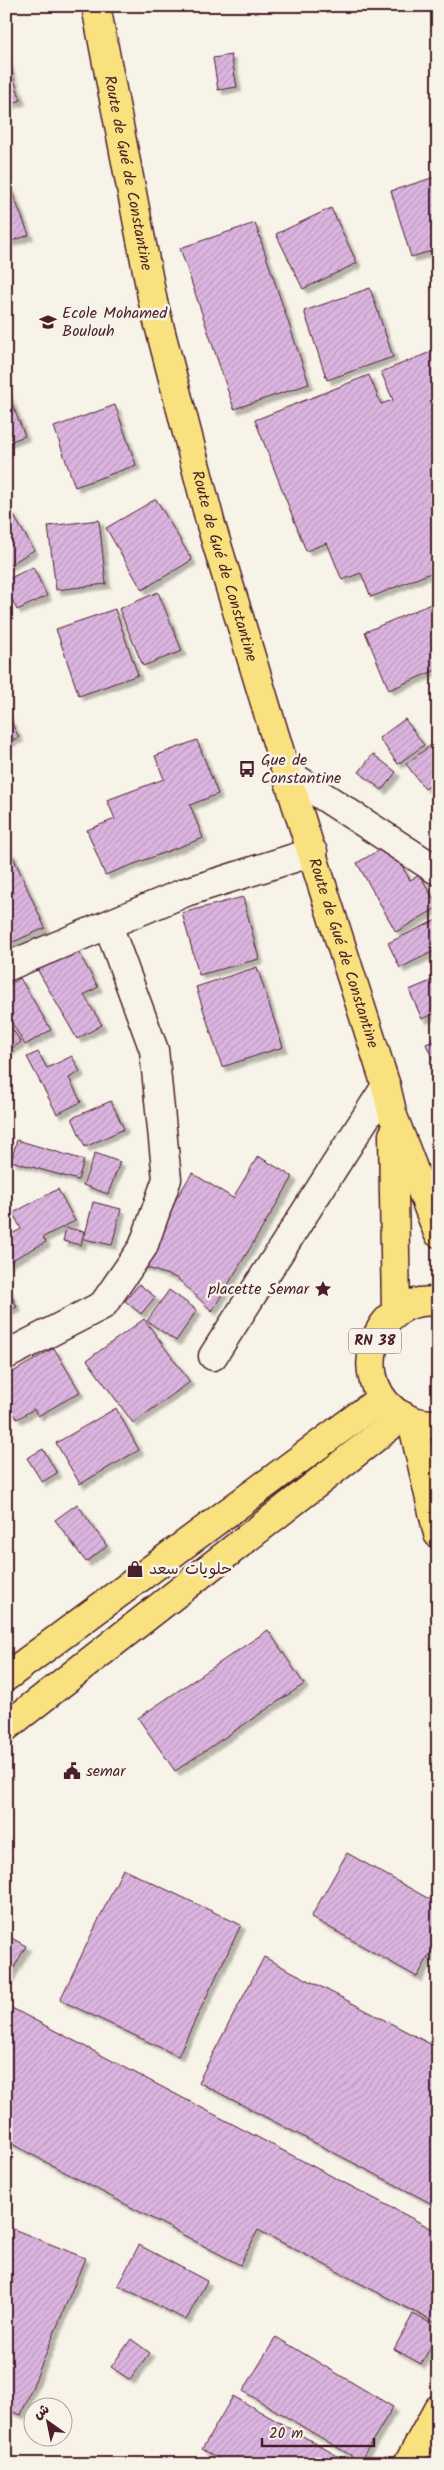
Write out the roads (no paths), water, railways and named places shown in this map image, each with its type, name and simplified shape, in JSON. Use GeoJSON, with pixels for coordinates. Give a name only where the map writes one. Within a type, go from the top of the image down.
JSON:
{"type":"FeatureCollection","features":[{"type":"Feature","properties":{"kind":"main road","name":"Route de Gué de Constantine"},"geometry":{"type":"LineString","coordinates":[[96,6],[153,302],[211,526],[286,772],[386,1086],[392,1116],[396,1312]]}},
{"type":"Feature","properties":{"kind":"main road","name":"Route de Gué de Constantine"},"geometry":{"type":"LineString","coordinates":[[392,1116],[438,1233]]}},
{"type":"Feature","properties":{"kind":"main road","name":"RN 38"},"geometry":{"type":"LineString","coordinates":[[418,1420],[395,1412],[382,1398],[373,1382],[370,1363],[374,1344],[382,1326],[396,1312],[413,1304],[438,1302]]}},
{"type":"Feature","properties":{"kind":"main road"},"geometry":{"type":"LineString","coordinates":[[6,1677],[382,1398]]}},
{"type":"Feature","properties":{"kind":"main road"},"geometry":{"type":"LineString","coordinates":[[6,1726],[418,1420],[438,1534]]}},
{"type":"Feature","properties":{"kind":"main road"},"geometry":{"type":"LineString","coordinates":[[408,2464],[438,2409]]}},
{"type":"Feature","properties":{"kind":"street"},"geometry":{"type":"LineString","coordinates":[[286,772],[438,871]]}},
{"type":"Feature","properties":{"kind":"street"},"geometry":{"type":"LineString","coordinates":[[6,967],[186,892],[313,852]]}},
{"type":"Feature","properties":{"kind":"street"},"geometry":{"type":"LineString","coordinates":[[6,1355],[102,1305],[143,1247],[168,1178],[154,1050],[108,925]]}},
{"type":"Feature","properties":{"kind":"street"},"geometry":{"type":"LineString","coordinates":[[213,1356],[386,1086]]}},
{"type":"Feature","properties":{"kind":"place","name":"Ecole Mohamed Boulouh"},"geometry":{"type":"Point","coordinates":[48,322]}},
{"type":"Feature","properties":{"kind":"place","name":"Gue de Constantine"},"geometry":{"type":"Point","coordinates":[247,769]}},
{"type":"Feature","properties":{"kind":"place","name":"placette Semar"},"geometry":{"type":"Point","coordinates":[323,1289]}},
{"type":"Feature","properties":{"kind":"place","name":"حلويات سعد"},"geometry":{"type":"Point","coordinates":[135,1569]}},
{"type":"Feature","properties":{"kind":"place","name":"semar"},"geometry":{"type":"Point","coordinates":[72,1771]}}]}
